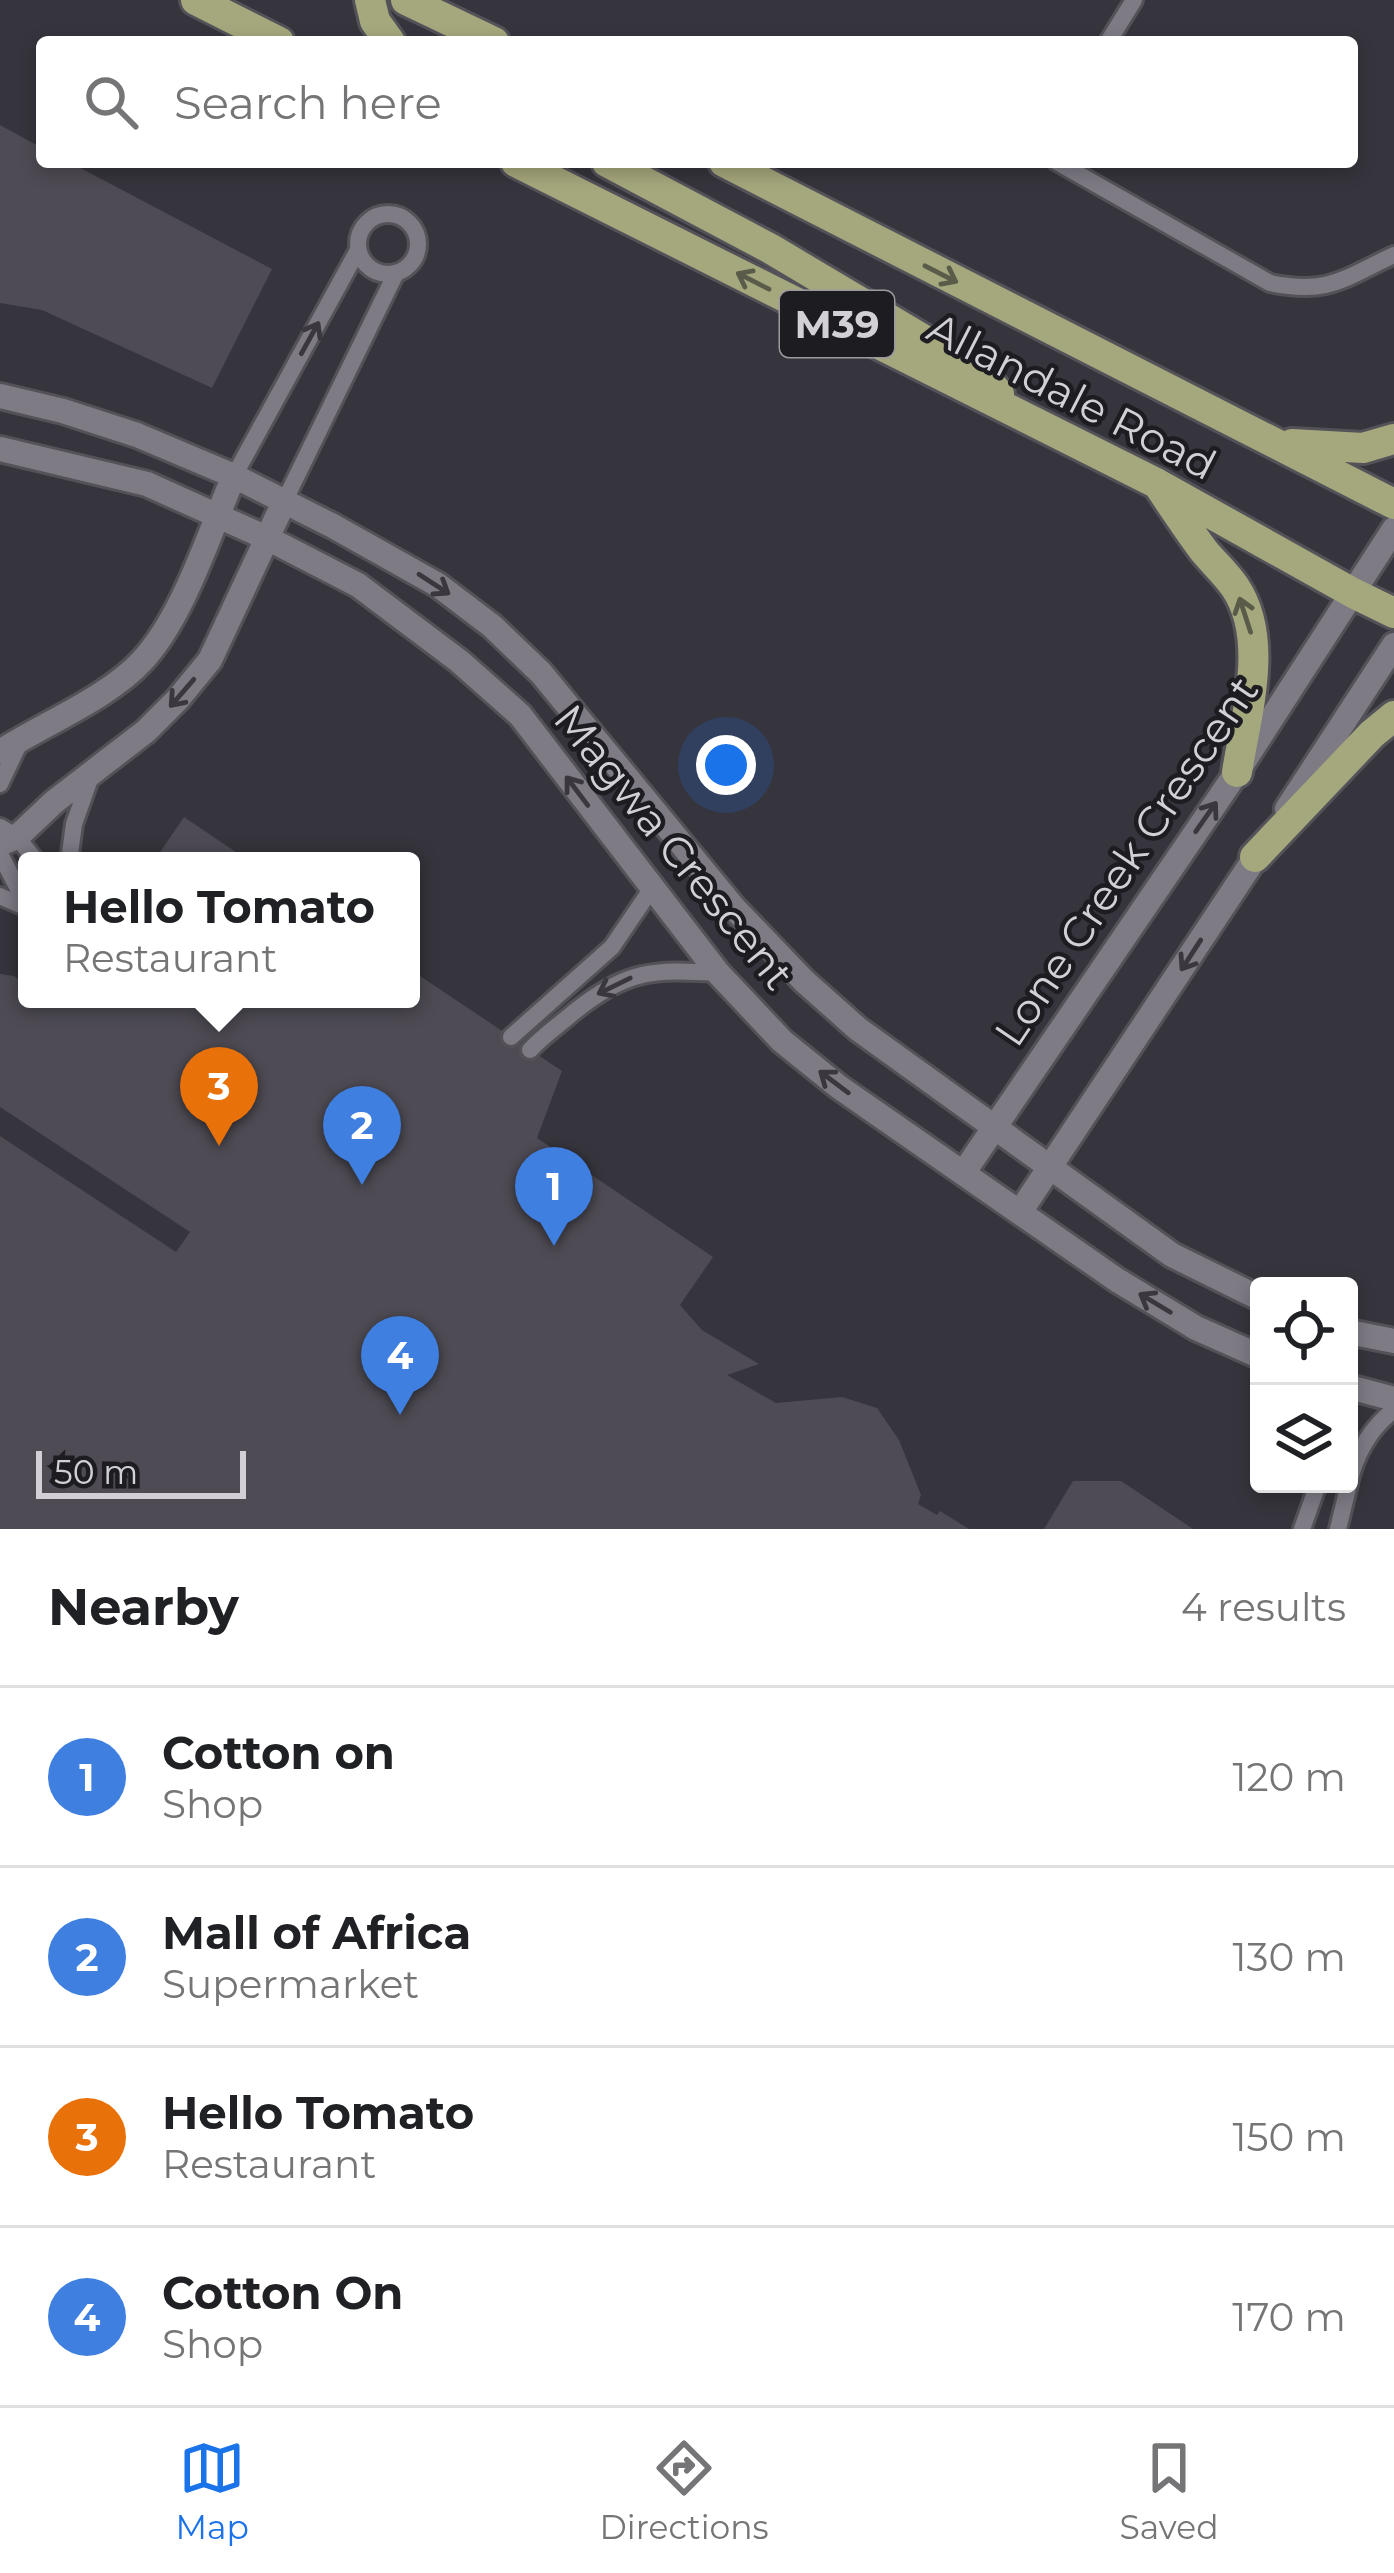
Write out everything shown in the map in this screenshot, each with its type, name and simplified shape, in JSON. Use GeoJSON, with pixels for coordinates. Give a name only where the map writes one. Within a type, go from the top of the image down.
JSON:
{"type":"FeatureCollection","features":[{"type":"Feature","properties":{"kind":"main road"},"geometry":{"type":"LineString","coordinates":[[196,0],[267,36]]}},
{"type":"Feature","properties":{"kind":"main road"},"geometry":{"type":"LineString","coordinates":[[370,0],[375,21],[386,36]]}},
{"type":"Feature","properties":{"kind":"main road"},"geometry":{"type":"LineString","coordinates":[[406,0],[483,36]]}},
{"type":"Feature","properties":{"kind":"main road"},"geometry":{"type":"LineString","coordinates":[[465,0],[492,36]]}},
{"type":"Feature","properties":{"kind":"main road","name":"Allandale Road"},"geometry":{"type":"LineString","coordinates":[[528,168],[1158,484],[1394,613]]}},
{"type":"Feature","properties":{"kind":"main road"},"geometry":{"type":"LineString","coordinates":[[618,168],[771,249],[961,362],[985,378],[1019,416]]}},
{"type":"Feature","properties":{"kind":"main road","name":"Allandale Road"},"geometry":{"type":"LineString","coordinates":[[736,168],[1394,504]]}},
{"type":"Feature","properties":{"kind":"main road"},"geometry":{"type":"LineString","coordinates":[[1274,442],[1363,448],[1394,440]]}},
{"type":"Feature","properties":{"kind":"main road"},"geometry":{"type":"LineString","coordinates":[[1158,484],[1236,588],[1246,613],[1252,667],[1237,772]]}},
{"type":"Feature","properties":{"kind":"main road"},"geometry":{"type":"LineString","coordinates":[[1256,857],[1394,716]]}},
{"type":"Feature","properties":{"kind":"street","name":"Magwa Crescent"},"geometry":{"type":"LineString","coordinates":[[0,396],[137,435],[234,476],[438,585],[492,626],[541,673],[734,908],[804,981],[859,1029],[1172,1255],[1250,1294]]}},
{"type":"Feature","properties":{"kind":"street","name":"Magwa Crescent"},"geometry":{"type":"LineString","coordinates":[[0,449],[147,484],[358,585],[459,661],[520,716],[718,973],[782,1041],[839,1088],[1117,1280],[1196,1328],[1250,1352]]}},
{"type":"Feature","properties":{"kind":"street"},"geometry":{"type":"LineString","coordinates":[[0,752],[88,702],[142,663],[181,601],[234,476]]}},
{"type":"Feature","properties":{"kind":"street"},"geometry":{"type":"LineString","coordinates":[[4,841],[146,731],[178,699],[210,660],[284,502]]}},
{"type":"Feature","properties":{"kind":"street","name":"Lone Creek Crescent"},"geometry":{"type":"LineString","coordinates":[[964,1172],[1237,772],[1394,530]]}},
{"type":"Feature","properties":{"kind":"street"},"geometry":{"type":"LineString","coordinates":[[1020,1212],[1394,646]]}},
{"type":"Feature","properties":{"kind":"street"},"geometry":{"type":"LineString","coordinates":[[1358,1334],[1394,1341]]}},
{"type":"Feature","properties":{"kind":"street"},"geometry":{"type":"LineString","coordinates":[[1358,1389],[1394,1399]]}},
{"type":"Feature","properties":{"kind":"lane"},"geometry":{"type":"LineString","coordinates":[[1112,36],[1134,0]]}},
{"type":"Feature","properties":{"kind":"lane"},"geometry":{"type":"LineString","coordinates":[[1068,168],[1270,283],[1327,287],[1394,255]]}},
{"type":"Feature","properties":{"kind":"lane"},"geometry":{"type":"LineString","coordinates":[[234,476],[358,250],[360,232],[382,215],[401,217],[418,242],[412,261],[396,273],[284,502]]}},
{"type":"Feature","properties":{"kind":"lane"},"geometry":{"type":"LineString","coordinates":[[358,250],[376,272],[396,273]]}},
{"type":"Feature","properties":{"kind":"lane"},"geometry":{"type":"LineString","coordinates":[[0,784],[25,735]]}},
{"type":"Feature","properties":{"kind":"lane"},"geometry":{"type":"LineString","coordinates":[[70,852],[74,824],[93,770]]}},
{"type":"Feature","properties":{"kind":"lane"},"geometry":{"type":"LineString","coordinates":[[4,841],[18,881]]}},
{"type":"Feature","properties":{"kind":"lane"},"geometry":{"type":"LineString","coordinates":[[511,1037],[612,946],[652,888]]}},
{"type":"Feature","properties":{"kind":"lane"},"geometry":{"type":"LineString","coordinates":[[530,1050],[597,993],[625,978],[652,972],[718,973]]}},
{"type":"Feature","properties":{"kind":"lane"},"geometry":{"type":"LineString","coordinates":[[1358,1454],[1394,1410]]}},
{"type":"Feature","properties":{"kind":"lane"},"geometry":{"type":"LineString","coordinates":[[1302,1529],[1315,1493]]}},
{"type":"Feature","properties":{"kind":"lane"},"geometry":{"type":"LineString","coordinates":[[1338,1529],[1347,1493]]}},
{"type":"Feature","properties":{"kind":"building"},"geometry":{"type":"Polygon","coordinates":[[[0,125],[36,145],[36,168],[80,168],[272,269],[212,388],[42,310],[0,303],[0,125]]]}},
{"type":"Feature","properties":{"kind":"building"},"geometry":{"type":"Polygon","coordinates":[[[184,817],[236,852],[160,852],[184,817]]]}},
{"type":"Feature","properties":{"kind":"building"},"geometry":{"type":"Polygon","coordinates":[[[0,974],[18,979],[18,1008],[420,1008],[420,976],[562,1071],[537,1138],[713,1257],[680,1305],[702,1330],[759,1364],[727,1375],[776,1403],[842,1397],[877,1408],[899,1440],[921,1495],[918,1504],[969,1529],[0,1529],[0,1136],[176,1252],[190,1232],[0,1107],[0,974]]]}},
{"type":"Feature","properties":{"kind":"building"},"geometry":{"type":"Polygon","coordinates":[[[1073,1481],[1121,1481],[1193,1529],[1044,1529],[1073,1481]]]}},
{"type":"Feature","properties":{"kind":"place","name":"Hello Tomato"},"geometry":{"type":"Point","coordinates":[219,1146]}},
{"type":"Feature","properties":{"kind":"place","name":"Mall of Africa"},"geometry":{"type":"Point","coordinates":[362,1185]}},
{"type":"Feature","properties":{"kind":"place","name":"Cotton on"},"geometry":{"type":"Point","coordinates":[554,1246]}},
{"type":"Feature","properties":{"kind":"place","name":"Cotton On"},"geometry":{"type":"Point","coordinates":[400,1415]}}]}
